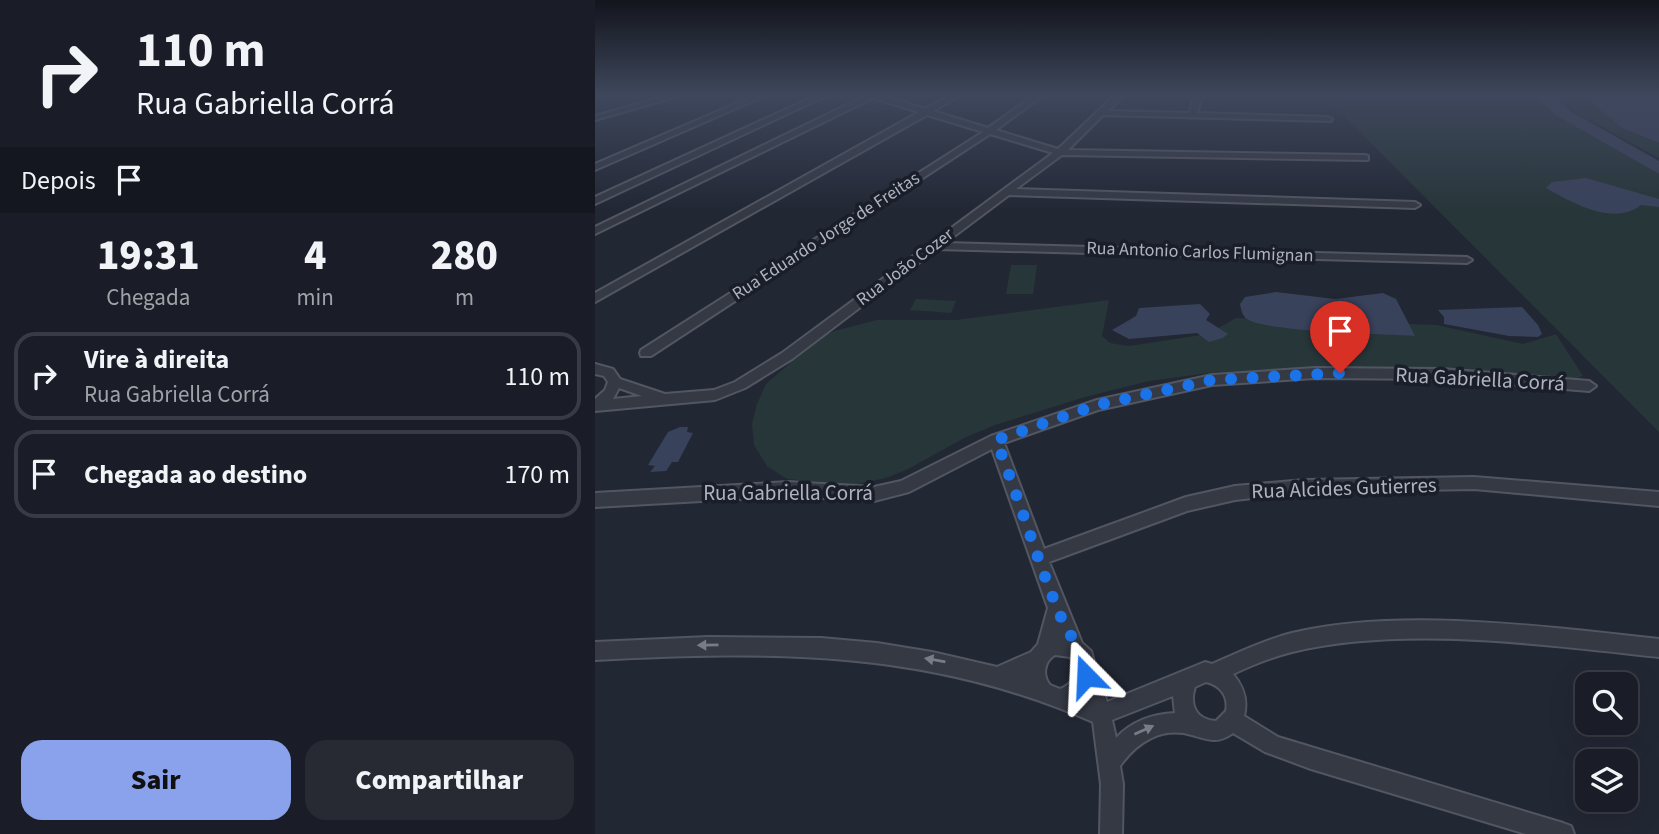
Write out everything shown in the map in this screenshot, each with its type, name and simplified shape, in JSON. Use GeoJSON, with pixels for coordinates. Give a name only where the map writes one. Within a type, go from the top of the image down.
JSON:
{"type":"FeatureCollection","features":[{"type":"Feature","properties":{"kind":"street"},"geometry":{"type":"LineString","coordinates":[[595,167],[674,133]]}},
{"type":"Feature","properties":{"kind":"street"},"geometry":{"type":"LineString","coordinates":[[595,201],[742,133]]}},
{"type":"Feature","properties":{"kind":"street"},"geometry":{"type":"LineString","coordinates":[[595,231],[795,133]]}},
{"type":"Feature","properties":{"kind":"street"},"geometry":{"type":"LineString","coordinates":[[595,298],[890,133]]}},
{"type":"Feature","properties":{"kind":"street","name":"Rua Eduardo Jorge de Freitas"},"geometry":{"type":"LineString","coordinates":[[646,353],[987,133]]}},
{"type":"Feature","properties":{"kind":"street"},"geometry":{"type":"LineString","coordinates":[[996,133],[1060,152],[1365,158]]}},
{"type":"Feature","properties":{"kind":"street","name":"Rua João Cozer"},"geometry":{"type":"LineString","coordinates":[[596,406],[715,395],[757,375],[787,356],[1060,152],[1081,133]]}},
{"type":"Feature","properties":{"kind":"street"},"geometry":{"type":"LineString","coordinates":[[1006,192],[1415,205]]}},
{"type":"Feature","properties":{"kind":"street","name":"Rua Antonio Carlos Flumignan"},"geometry":{"type":"LineString","coordinates":[[934,246],[1467,260]]}},
{"type":"Feature","properties":{"kind":"street"},"geometry":{"type":"LineString","coordinates":[[596,406],[610,393],[601,370]]}},
{"type":"Feature","properties":{"kind":"street","name":"Rua João Cozer"},"geometry":{"type":"LineString","coordinates":[[601,370],[668,399]]}},
{"type":"Feature","properties":{"kind":"street","name":"Rua Gabriella Corrá"},"geometry":{"type":"LineString","coordinates":[[595,500],[766,490],[874,494],[904,488],[996,440],[1097,405],[1212,380],[1315,373],[1442,374],[1589,386]]}},
{"type":"Feature","properties":{"kind":"street"},"geometry":{"type":"LineString","coordinates":[[996,440],[1057,608],[1086,665],[1100,715],[1109,763],[1112,784],[1111,834]]}},
{"type":"Feature","properties":{"kind":"street","name":"Rua Alcides Gutierres"},"geometry":{"type":"LineString","coordinates":[[1039,558],[1186,504],[1235,493],[1305,486],[1474,483],[1659,499]]}},
{"type":"Feature","properties":{"kind":"street"},"geometry":{"type":"LineString","coordinates":[[1041,691],[1035,670],[1057,608]]}},
{"type":"Feature","properties":{"kind":"street"},"geometry":{"type":"LineString","coordinates":[[595,651],[750,644],[831,647],[935,660],[1001,675],[1100,715],[1188,680],[1196,674],[1214,673],[1265,651],[1302,640],[1355,633],[1525,635],[1659,648]]}},
{"type":"Feature","properties":{"kind":"street"},"geometry":{"type":"LineString","coordinates":[[1001,675],[1042,655],[1055,645],[1075,648]]}},
{"type":"Feature","properties":{"kind":"street"},"geometry":{"type":"LineString","coordinates":[[1062,698],[1081,687],[1086,676],[1086,665]]}},
{"type":"Feature","properties":{"kind":"street"},"geometry":{"type":"LineString","coordinates":[[1109,763],[1126,739],[1151,726],[1192,724],[1209,732],[1219,731],[1233,721],[1237,713],[1235,693],[1230,684],[1214,673]]}},
{"type":"Feature","properties":{"kind":"street"},"geometry":{"type":"LineString","coordinates":[[1188,680],[1181,698],[1182,708],[1192,724]]}},
{"type":"Feature","properties":{"kind":"street"},"geometry":{"type":"LineString","coordinates":[[1233,721],[1272,745],[1311,759],[1563,834]]}},
{"type":"Feature","properties":{"kind":"shaded area"},"geometry":{"type":"Polygon","coordinates":[[[1361,133],[1587,133],[1659,174],[1659,432],[1361,133]]]}},
{"type":"Feature","properties":{"kind":"shaded area"},"geometry":{"type":"Polygon","coordinates":[[[1613,133],[1634,133],[1659,143],[1659,158],[1613,133]]]}},
{"type":"Feature","properties":{"kind":"shaded area"},"geometry":{"type":"Polygon","coordinates":[[[1011,265],[1037,265],[1033,294],[1006,294],[1011,265]]]}},
{"type":"Feature","properties":{"kind":"shaded area"},"geometry":{"type":"Polygon","coordinates":[[[916,299],[956,301],[951,313],[910,310],[916,299]]]}},
{"type":"Feature","properties":{"kind":"shaded area"},"geometry":{"type":"Polygon","coordinates":[[[1109,300],[1102,336],[1110,343],[1129,346],[1208,334],[1236,318],[1437,325],[1523,344],[1556,334],[1583,376],[1573,380],[1455,369],[1388,367],[1217,372],[1149,381],[1085,397],[995,425],[966,437],[908,469],[886,478],[853,485],[787,479],[767,466],[754,445],[752,424],[766,384],[818,339],[834,331],[877,320],[956,320],[1109,300]]]}},
{"type":"Feature","properties":{"kind":"water"},"geometry":{"type":"Polygon","coordinates":[[[1587,133],[1609,133],[1659,161],[1659,174],[1587,133]]]}},
{"type":"Feature","properties":{"kind":"water"},"geometry":{"type":"Polygon","coordinates":[[[1634,133],[1659,133],[1659,143],[1634,133]]]}},
{"type":"Feature","properties":{"kind":"water"},"geometry":{"type":"Polygon","coordinates":[[[1586,178],[1659,199],[1659,207],[1641,205],[1618,214],[1605,213],[1567,200],[1546,188],[1552,182],[1586,178]]]}},
{"type":"Feature","properties":{"kind":"water"},"geometry":{"type":"Polygon","coordinates":[[[1276,292],[1335,299],[1383,293],[1396,299],[1415,336],[1277,327],[1258,323],[1244,316],[1240,304],[1245,297],[1276,292]]]}},
{"type":"Feature","properties":{"kind":"water"},"geometry":{"type":"Polygon","coordinates":[[[1200,304],[1210,314],[1206,320],[1228,334],[1223,338],[1209,342],[1197,333],[1129,339],[1112,330],[1136,316],[1139,308],[1200,304]]]}},
{"type":"Feature","properties":{"kind":"water"},"geometry":{"type":"Polygon","coordinates":[[[1522,307],[1538,325],[1542,334],[1538,337],[1509,336],[1444,324],[1444,317],[1438,310],[1522,307]]]}},
{"type":"Feature","properties":{"kind":"water"},"geometry":{"type":"Polygon","coordinates":[[[688,427],[687,432],[693,433],[678,462],[672,462],[666,471],[650,472],[655,466],[648,465],[668,432],[688,427]]]}},
{"type":"Feature","properties":{"kind":"route"},"geometry":{"type":"LineString","coordinates":[[1086,676],[1086,665],[1057,608],[996,440],[1097,405],[1212,380],[1340,373]]}}]}
